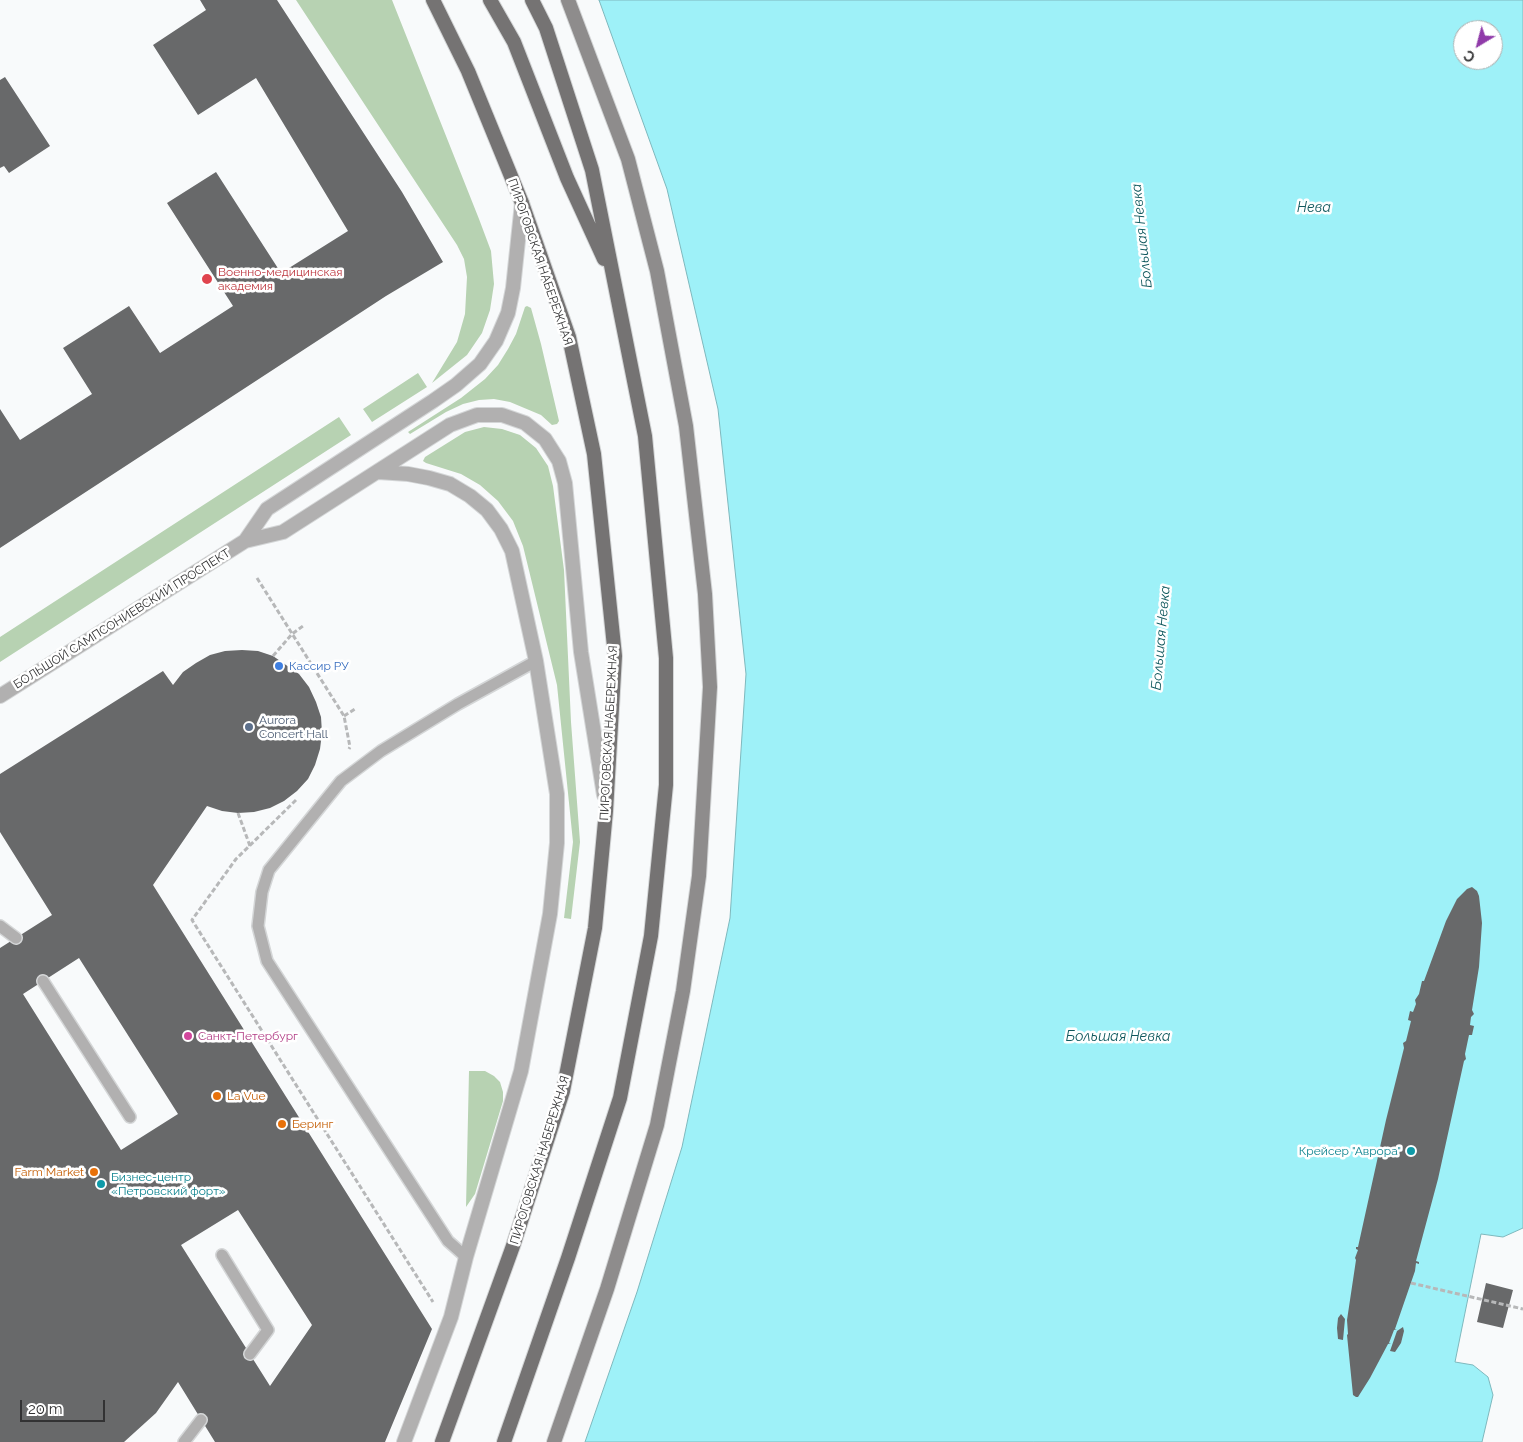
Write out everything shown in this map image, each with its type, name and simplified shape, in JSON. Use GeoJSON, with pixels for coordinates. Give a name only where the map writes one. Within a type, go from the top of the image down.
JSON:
{"type":"FeatureCollection","features":[{"type":"Feature","properties":{"kind":"main road","name":"ПИРОГОВСКАЯ НАБЕРЕЖНАЯ"},"geometry":{"type":"LineString","coordinates":[[433,0],[468,71],[522,203],[569,337],[594,454],[615,656],[606,811],[595,928],[563,1091],[513,1246],[442,1442]]}},
{"type":"Feature","properties":{"kind":"main road"},"geometry":{"type":"LineString","coordinates":[[490,0],[514,42],[567,178],[615,282]]}},
{"type":"Feature","properties":{"kind":"main road"},"geometry":{"type":"LineString","coordinates":[[504,1442],[568,1258],[620,1098],[650,936],[666,785],[666,658],[645,436],[592,170],[546,28],[532,0]]}},
{"type":"Feature","properties":{"kind":"main road"},"geometry":{"type":"LineString","coordinates":[[554,1442],[606,1289],[658,1125],[682,991],[699,876],[710,688],[705,594],[686,426],[657,271],[628,159],[568,0]]}},
{"type":"Feature","properties":{"kind":"street"},"geometry":{"type":"LineString","coordinates":[[245,541],[267,509],[441,396],[480,364],[496,341],[508,313],[513,288],[522,203]]}},
{"type":"Feature","properties":{"kind":"street"},"geometry":{"type":"LineString","coordinates":[[245,541],[283,532],[450,425],[477,415],[502,416],[525,423],[545,439],[558,461],[565,483],[581,652],[606,811]]}},
{"type":"Feature","properties":{"kind":"street"},"geometry":{"type":"LineString","coordinates":[[378,472],[408,474],[450,484],[470,496],[487,510],[501,529],[512,552],[536,661],[556,794],[557,843],[550,914],[521,1071],[466,1257],[451,1317],[404,1442]]}},
{"type":"Feature","properties":{"kind":"street","name":"БОЛЬШОЙ САМПСОНИЕВСКИЙ ПРОСПЕКТ"},"geometry":{"type":"LineString","coordinates":[[0,696],[245,541]]}},
{"type":"Feature","properties":{"kind":"lane"},"geometry":{"type":"LineString","coordinates":[[466,1257],[448,1241],[267,961],[258,926],[262,892],[269,870],[341,781],[381,751],[458,704],[536,661]]}},
{"type":"Feature","properties":{"kind":"lane"},"geometry":{"type":"LineString","coordinates":[[0,926],[16,938]]}},
{"type":"Feature","properties":{"kind":"lane"},"geometry":{"type":"LineString","coordinates":[[43,981],[130,1117]]}},
{"type":"Feature","properties":{"kind":"lane"},"geometry":{"type":"LineString","coordinates":[[222,1255],[268,1330],[250,1354]]}},
{"type":"Feature","properties":{"kind":"lane"},"geometry":{"type":"LineString","coordinates":[[184,1442],[201,1420]]}},
{"type":"Feature","properties":{"kind":"path"},"geometry":{"type":"LineString","coordinates":[[257,578],[344,716],[350,748],[344,754]]}},
{"type":"Feature","properties":{"kind":"path"},"geometry":{"type":"LineString","coordinates":[[273,656],[292,634],[303,626]]}},
{"type":"Feature","properties":{"kind":"path"},"geometry":{"type":"LineString","coordinates":[[344,716],[356,709]]}},
{"type":"Feature","properties":{"kind":"path"},"geometry":{"type":"LineString","coordinates":[[297,800],[236,859],[192,920],[437,1309]]}},
{"type":"Feature","properties":{"kind":"path"},"geometry":{"type":"LineString","coordinates":[[238,813],[250,846]]}},
{"type":"Feature","properties":{"kind":"path"},"geometry":{"type":"LineString","coordinates":[[1410,1283],[1523,1309]]}},
{"type":"Feature","properties":{"kind":"green space"},"geometry":{"type":"Polygon","coordinates":[[[296,0],[392,0],[491,251],[494,284],[490,310],[482,333],[467,355],[432,383],[457,342],[465,314],[467,277],[464,259],[457,245],[296,0]]]}},
{"type":"Feature","properties":{"kind":"green space"},"geometry":{"type":"Polygon","coordinates":[[[527,306],[531,308],[541,344],[559,421],[557,424],[552,425],[541,415],[510,402],[494,399],[479,400],[463,404],[446,412],[410,434],[408,432],[461,398],[485,379],[498,365],[516,334],[527,306]]]}},
{"type":"Feature","properties":{"kind":"green space"},"geometry":{"type":"Polygon","coordinates":[[[418,373],[427,387],[372,422],[363,409],[418,373]]]}},
{"type":"Feature","properties":{"kind":"green space"},"geometry":{"type":"Polygon","coordinates":[[[339,417],[351,435],[0,662],[0,637],[339,417]]]}},
{"type":"Feature","properties":{"kind":"green space"},"geometry":{"type":"Polygon","coordinates":[[[484,427],[502,429],[520,435],[536,448],[548,466],[553,486],[564,570],[571,722],[580,842],[571,919],[564,918],[573,842],[557,685],[523,546],[513,521],[498,501],[480,485],[461,474],[423,461],[425,457],[465,432],[484,427]]]}},
{"type":"Feature","properties":{"kind":"green space"},"geometry":{"type":"Polygon","coordinates":[[[469,1071],[485,1071],[494,1076],[500,1082],[503,1101],[475,1194],[466,1207],[469,1071]]]}},
{"type":"Feature","properties":{"kind":"water","name":"Большая Невка"},"geometry":{"type":"Polygon","coordinates":[[[599,0],[1523,0],[1523,1228],[1503,1237],[1481,1234],[1455,1362],[1473,1365],[1488,1377],[1493,1395],[1482,1442],[585,1442],[637,1292],[682,1147],[730,918],[746,674],[718,409],[667,189],[599,0]]]}},
{"type":"Feature","properties":{"kind":"building"},"geometry":{"type":"Polygon","coordinates":[[[200,0],[277,0],[402,192],[443,262],[386,296],[0,548],[0,409],[20,440],[92,394],[63,348],[129,306],[160,353],[233,306],[167,203],[216,172],[281,273],[348,231],[256,78],[198,115],[153,45],[206,10],[200,0]]]}},
{"type":"Feature","properties":{"kind":"building"},"geometry":{"type":"Polygon","coordinates":[[[5,77],[50,146],[9,173],[4,166],[0,168],[0,80],[5,77]]]}},
{"type":"Feature","properties":{"kind":"building","name":"Санкт-Петербург"},"geometry":{"type":"Polygon","coordinates":[[[225,651],[258,651],[273,656],[299,674],[309,687],[321,717],[320,749],[308,779],[284,801],[270,808],[254,812],[222,811],[207,806],[153,885],[432,1329],[385,1442],[215,1442],[178,1382],[156,1413],[124,1442],[0,1442],[0,948],[52,915],[0,832],[0,774],[163,671],[173,685],[183,672],[196,663],[210,655],[225,651]],[[79,958],[23,994],[121,1150],[178,1114],[79,958]],[[238,1210],[181,1245],[270,1386],[312,1325],[238,1210]]]}},
{"type":"Feature","properties":{"kind":"building","name":"Крейсер \"Аврора\""},"geometry":{"type":"Polygon","coordinates":[[[1472,887],[1479,896],[1482,923],[1479,967],[1472,1010],[1474,1014],[1471,1017],[1470,1025],[1474,1026],[1472,1035],[1469,1035],[1465,1054],[1466,1059],[1438,1179],[1416,1261],[1419,1264],[1416,1263],[1395,1329],[1397,1329],[1394,1330],[1389,1343],[1391,1343],[1388,1344],[1370,1378],[1358,1397],[1356,1397],[1353,1395],[1347,1320],[1355,1258],[1358,1250],[1356,1247],[1358,1247],[1404,1048],[1403,1043],[1406,1041],[1411,1021],[1408,1020],[1410,1011],[1413,1012],[1422,981],[1424,981],[1446,921],[1457,899],[1467,889],[1472,887]]]}},
{"type":"Feature","properties":{"kind":"building"},"geometry":{"type":"Polygon","coordinates":[[[1486,1283],[1513,1290],[1503,1328],[1477,1322],[1486,1283]]]}},
{"type":"Feature","properties":{"kind":"building"},"geometry":{"type":"Polygon","coordinates":[[[1341,1314],[1345,1319],[1343,1340],[1338,1339],[1337,1328],[1338,1318],[1341,1314]]]}},
{"type":"Feature","properties":{"kind":"building"},"geometry":{"type":"Polygon","coordinates":[[[1403,1327],[1401,1343],[1395,1352],[1390,1351],[1397,1331],[1403,1327]]]}},
{"type":"Feature","properties":{"kind":"place","name":"Военно-медицинская академия"},"geometry":{"type":"Point","coordinates":[207,279]}},
{"type":"Feature","properties":{"kind":"place","name":"Кассир РУ"},"geometry":{"type":"Point","coordinates":[279,666]}},
{"type":"Feature","properties":{"kind":"place","name":"Aurora Concert Hall"},"geometry":{"type":"Point","coordinates":[249,727]}},
{"type":"Feature","properties":{"kind":"place","name":"Санкт-Петербург"},"geometry":{"type":"Point","coordinates":[188,1036]}},
{"type":"Feature","properties":{"kind":"place","name":"La Vue"},"geometry":{"type":"Point","coordinates":[217,1096]}},
{"type":"Feature","properties":{"kind":"place","name":"Беринг"},"geometry":{"type":"Point","coordinates":[282,1124]}},
{"type":"Feature","properties":{"kind":"place","name":"Крейсер \"Аврора\""},"geometry":{"type":"Point","coordinates":[1411,1151]}},
{"type":"Feature","properties":{"kind":"place","name":"Farm Market"},"geometry":{"type":"Point","coordinates":[94,1172]}},
{"type":"Feature","properties":{"kind":"place","name":"Бизнес-центр «Петровский форт»"},"geometry":{"type":"Point","coordinates":[101,1184]}},
{"type":"Feature","properties":{"kind":"water label","name":"Нева"},"geometry":{"type":"Point","coordinates":[1314,208]}}]}
